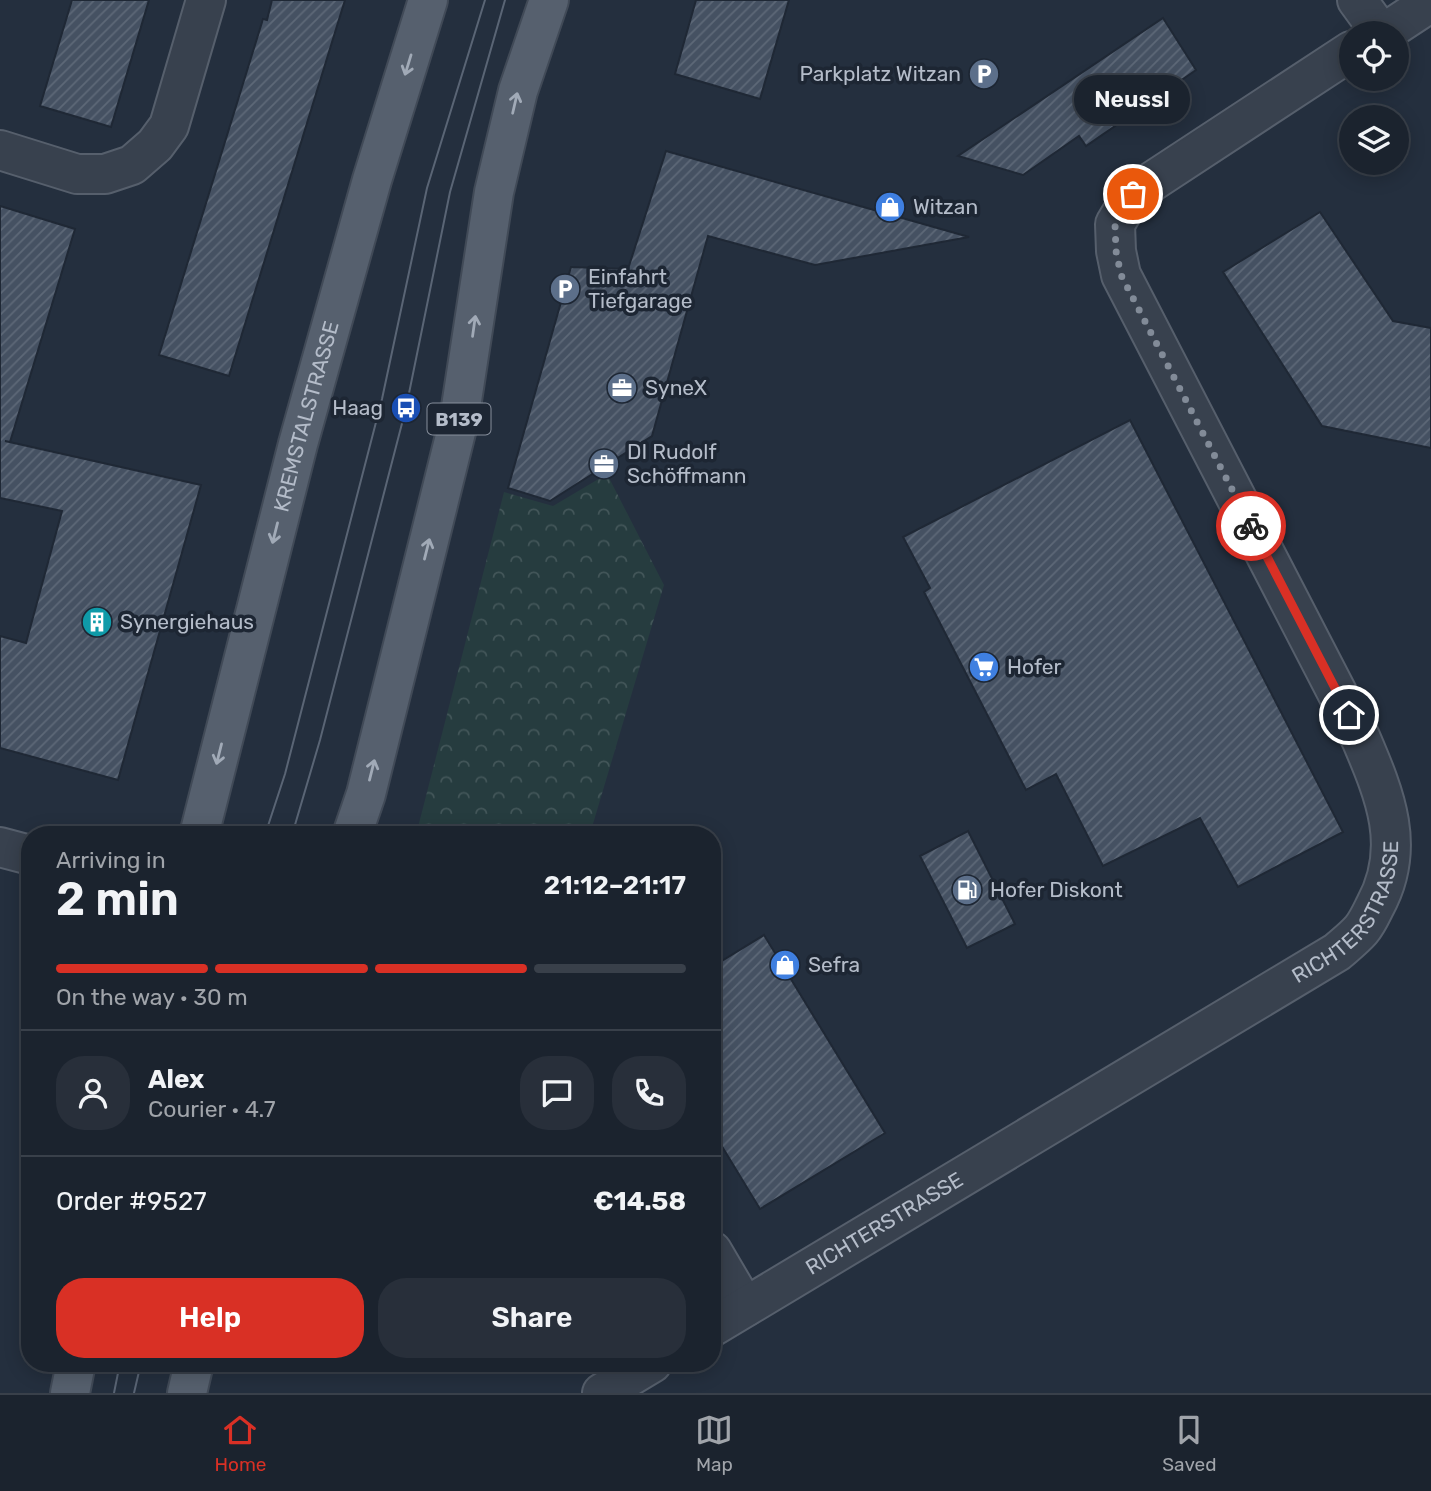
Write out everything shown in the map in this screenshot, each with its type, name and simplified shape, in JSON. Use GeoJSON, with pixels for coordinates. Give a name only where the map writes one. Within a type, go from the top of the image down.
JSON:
{"type":"FeatureCollection","features":[{"type":"Feature","properties":{"kind":"main road","name":"KREMSTALSTRASSE"},"geometry":{"type":"LineString","coordinates":[[201,826],[298,443],[369,193],[428,0]]}},
{"type":"Feature","properties":{"kind":"main road","name":"B139"},"geometry":{"type":"LineString","coordinates":[[355,826],[366,793],[459,420],[500,167],[518,90],[549,0]]}},
{"type":"Feature","properties":{"kind":"main road"},"geometry":{"type":"LineString","coordinates":[[70,1393],[74,1372]]}},
{"type":"Feature","properties":{"kind":"main road"},"geometry":{"type":"LineString","coordinates":[[187,1393],[192,1372]]}},
{"type":"Feature","properties":{"kind":"street"},"geometry":{"type":"LineString","coordinates":[[0,149],[77,174],[105,174],[132,165],[155,145],[169,125],[206,0]]}},
{"type":"Feature","properties":{"kind":"street"},"geometry":{"type":"LineString","coordinates":[[1357,0],[1374,21]]}},
{"type":"Feature","properties":{"kind":"street"},"geometry":{"type":"LineString","coordinates":[[1402,21],[1431,2]]}},
{"type":"Feature","properties":{"kind":"street","name":"RICHTERSTRASSE"},"geometry":{"type":"LineString","coordinates":[[721,1322],[1336,952],[1363,929],[1378,901],[1390,875],[1391,847],[1388,809],[1372,763],[1121,275],[1116,251],[1115,224],[1133,194],[1339,59]]}},
{"type":"Feature","properties":{"kind":"street"},"geometry":{"type":"LineString","coordinates":[[0,847],[21,853]]}},
{"type":"Feature","properties":{"kind":"street"},"geometry":{"type":"LineString","coordinates":[[721,1266],[745,1307]]}},
{"type":"Feature","properties":{"kind":"street"},"geometry":{"type":"LineString","coordinates":[[602,1393],[637,1372]]}},
{"type":"Feature","properties":{"kind":"green space"},"geometry":{"type":"Polygon","coordinates":[[[607,474],[664,585],[592,826],[418,826],[504,492],[553,506],[607,474]]]}},
{"type":"Feature","properties":{"kind":"building"},"geometry":{"type":"Polygon","coordinates":[[[72,0],[149,0],[111,127],[40,106],[72,0]]]}},
{"type":"Feature","properties":{"kind":"building"},"geometry":{"type":"Polygon","coordinates":[[[272,0],[345,0],[229,376],[159,355],[263,19],[267,20],[272,0]]]}},
{"type":"Feature","properties":{"kind":"building"},"geometry":{"type":"Polygon","coordinates":[[[696,0],[789,0],[760,99],[675,74],[696,0]]]}},
{"type":"Feature","properties":{"kind":"building"},"geometry":{"type":"Polygon","coordinates":[[[1163,18],[1196,70],[1086,146],[1079,136],[1023,175],[958,156],[1163,18]]]}},
{"type":"Feature","properties":{"kind":"building"},"geometry":{"type":"Polygon","coordinates":[[[666,151],[969,237],[815,265],[708,236],[652,436],[550,501],[508,488],[571,267],[628,269],[666,151]]]}},
{"type":"Feature","properties":{"kind":"building","name":"Synergiehaus"},"geometry":{"type":"Polygon","coordinates":[[[0,206],[75,229],[10,442],[5,441],[201,485],[118,780],[0,748],[0,636],[26,643],[62,511],[0,498],[0,206]]]}},
{"type":"Feature","properties":{"kind":"building"},"geometry":{"type":"Polygon","coordinates":[[[1320,212],[1393,321],[1431,328],[1431,448],[1322,426],[1223,272],[1320,212]]]}},
{"type":"Feature","properties":{"kind":"building"},"geometry":{"type":"Polygon","coordinates":[[[1130,420],[1343,832],[1238,887],[1200,818],[1103,866],[1056,774],[1026,790],[924,592],[930,588],[903,537],[1130,420]]]}},
{"type":"Feature","properties":{"kind":"building","name":"Hofer Diskont"},"geometry":{"type":"Polygon","coordinates":[[[968,831],[1015,924],[967,948],[920,856],[968,831]]]}},
{"type":"Feature","properties":{"kind":"building"},"geometry":{"type":"Polygon","coordinates":[[[764,935],[885,1133],[760,1209],[721,1145],[721,961],[764,935]]]}},
{"type":"Feature","properties":{"kind":"tram line"},"geometry":{"type":"LineString","coordinates":[[268,826],[285,774],[382,399],[427,188],[485,0]]}},
{"type":"Feature","properties":{"kind":"tram line"},"geometry":{"type":"LineString","coordinates":[[295,826],[320,740],[406,408],[450,192],[505,0]]}},
{"type":"Feature","properties":{"kind":"tram line"},"geometry":{"type":"LineString","coordinates":[[114,1393],[118,1372]]}},
{"type":"Feature","properties":{"kind":"tram line"},"geometry":{"type":"LineString","coordinates":[[134,1393],[139,1372]]}},
{"type":"Feature","properties":{"kind":"way so far"},"geometry":{"type":"LineString","coordinates":[[1133,194],[1115,224],[1116,251],[1121,275],[1251,526]]}},
{"type":"Feature","properties":{"kind":"place","name":"Parkplatz Witzan"},"geometry":{"type":"Point","coordinates":[984,74]}},
{"type":"Feature","properties":{"kind":"place","name":"Neussl"},"geometry":{"type":"Point","coordinates":[1133,194]}},
{"type":"Feature","properties":{"kind":"place","name":"Witzan"},"geometry":{"type":"Point","coordinates":[890,207]}},
{"type":"Feature","properties":{"kind":"place","name":"Einfahrt Tiefgarage"},"geometry":{"type":"Point","coordinates":[565,289]}},
{"type":"Feature","properties":{"kind":"place","name":"SyneX"},"geometry":{"type":"Point","coordinates":[622,388]}},
{"type":"Feature","properties":{"kind":"place","name":"Haag"},"geometry":{"type":"Point","coordinates":[406,408]}},
{"type":"Feature","properties":{"kind":"place","name":"DI Rudolf Schöffmann"},"geometry":{"type":"Point","coordinates":[604,464]}},
{"type":"Feature","properties":{"kind":"place","name":"Synergiehaus"},"geometry":{"type":"Point","coordinates":[97,622]}},
{"type":"Feature","properties":{"kind":"place","name":"Hofer"},"geometry":{"type":"Point","coordinates":[984,667]}},
{"type":"Feature","properties":{"kind":"place","name":"Hofer Diskont"},"geometry":{"type":"Point","coordinates":[967,890]}},
{"type":"Feature","properties":{"kind":"place","name":"Sefra"},"geometry":{"type":"Point","coordinates":[785,965]}},
{"type":"Feature","properties":{"kind":"route"},"geometry":{"type":"LineString","coordinates":[[1251,526],[1349,715]]}}]}
